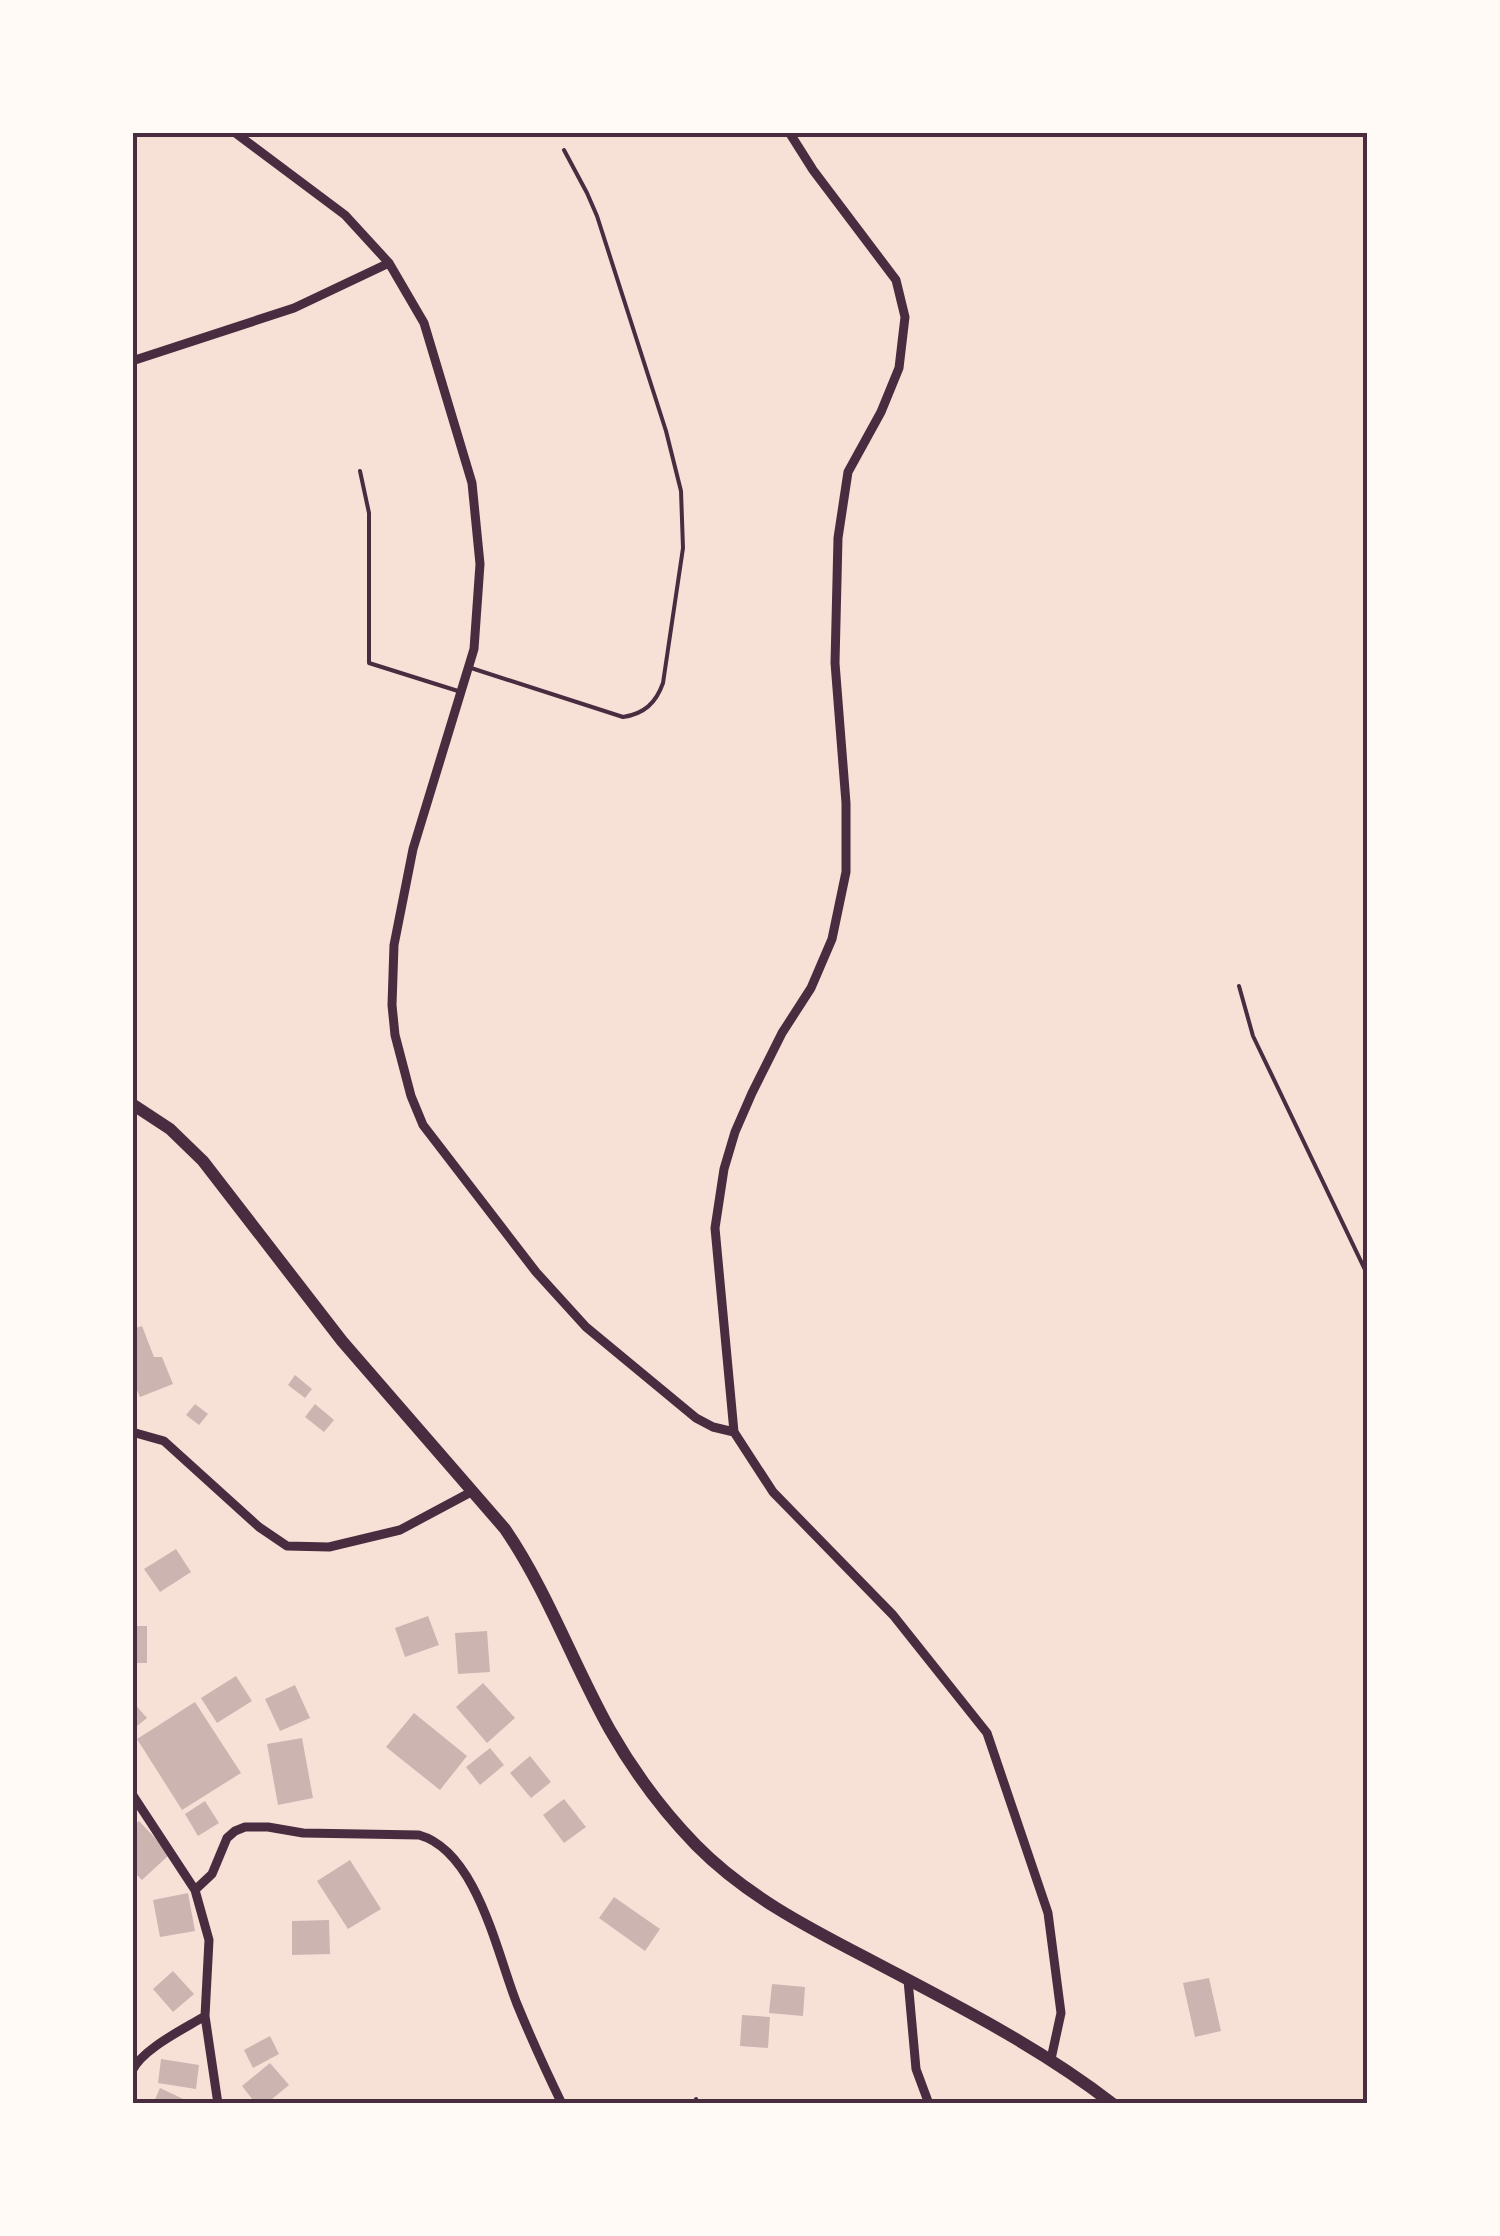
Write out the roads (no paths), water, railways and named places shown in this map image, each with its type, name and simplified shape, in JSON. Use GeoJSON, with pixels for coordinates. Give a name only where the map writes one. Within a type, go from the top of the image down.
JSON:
{"type":"FeatureCollection","features":[{"type":"Feature","properties":{"kind":"main road"},"geometry":{"type":"LineString","coordinates":[[132,1104],[170,1130],[202,1162],[342,1341],[504,1529],[528,1562],[636,1773],[698,1848],[784,1913],[1051,2059],[1113,2104]]}},
{"type":"Feature","properties":{"kind":"street"},"geometry":{"type":"LineString","coordinates":[[234,132],[345,215],[389,264],[424,324],[472,483],[479,537],[480,592],[474,648],[413,850],[394,946],[395,1035],[410,1096],[423,1126],[536,1272],[586,1326],[696,1418],[734,1432]]}},
{"type":"Feature","properties":{"kind":"street"},"geometry":{"type":"LineString","coordinates":[[789,132],[896,280],[905,317],[900,368],[848,472],[838,538],[835,663],[846,803],[846,872],[832,940],[811,988],[782,1033],[752,1094],[724,1168],[715,1228],[734,1432],[773,1492],[892,1615],[987,1733],[1048,1913],[1060,2013],[1051,2059]]}},
{"type":"Feature","properties":{"kind":"street"},"geometry":{"type":"LineString","coordinates":[[132,361],[294,308],[389,264]]}},
{"type":"Feature","properties":{"kind":"street"},"geometry":{"type":"LineString","coordinates":[[132,1432],[164,1441],[258,1527],[287,1546],[329,1547],[400,1530],[473,1491]]}},
{"type":"Feature","properties":{"kind":"street"},"geometry":{"type":"LineString","coordinates":[[132,1794],[196,1890],[209,1940],[205,2016],[218,2104]]}},
{"type":"Feature","properties":{"kind":"street"},"geometry":{"type":"LineString","coordinates":[[196,1890],[212,1874],[227,1838],[244,1827],[303,1833],[419,1835],[432,1839],[443,1846],[474,1890],[527,2029],[562,2104]]}},
{"type":"Feature","properties":{"kind":"street"},"geometry":{"type":"LineString","coordinates":[[908,1980],[916,2068],[930,2104]]}},
{"type":"Feature","properties":{"kind":"street"},"geometry":{"type":"LineString","coordinates":[[133,2066],[157,2045],[205,2016]]}},
{"type":"Feature","properties":{"kind":"lane"},"geometry":{"type":"LineString","coordinates":[[468,668],[623,717],[647,708],[663,683],[683,548],[681,491],[666,430],[597,216],[564,150]]}},
{"type":"Feature","properties":{"kind":"lane"},"geometry":{"type":"LineString","coordinates":[[360,471],[369,514],[370,663],[460,692]]}},
{"type":"Feature","properties":{"kind":"lane"},"geometry":{"type":"LineString","coordinates":[[1239,986],[1253,1036],[1368,1276]]}}]}
